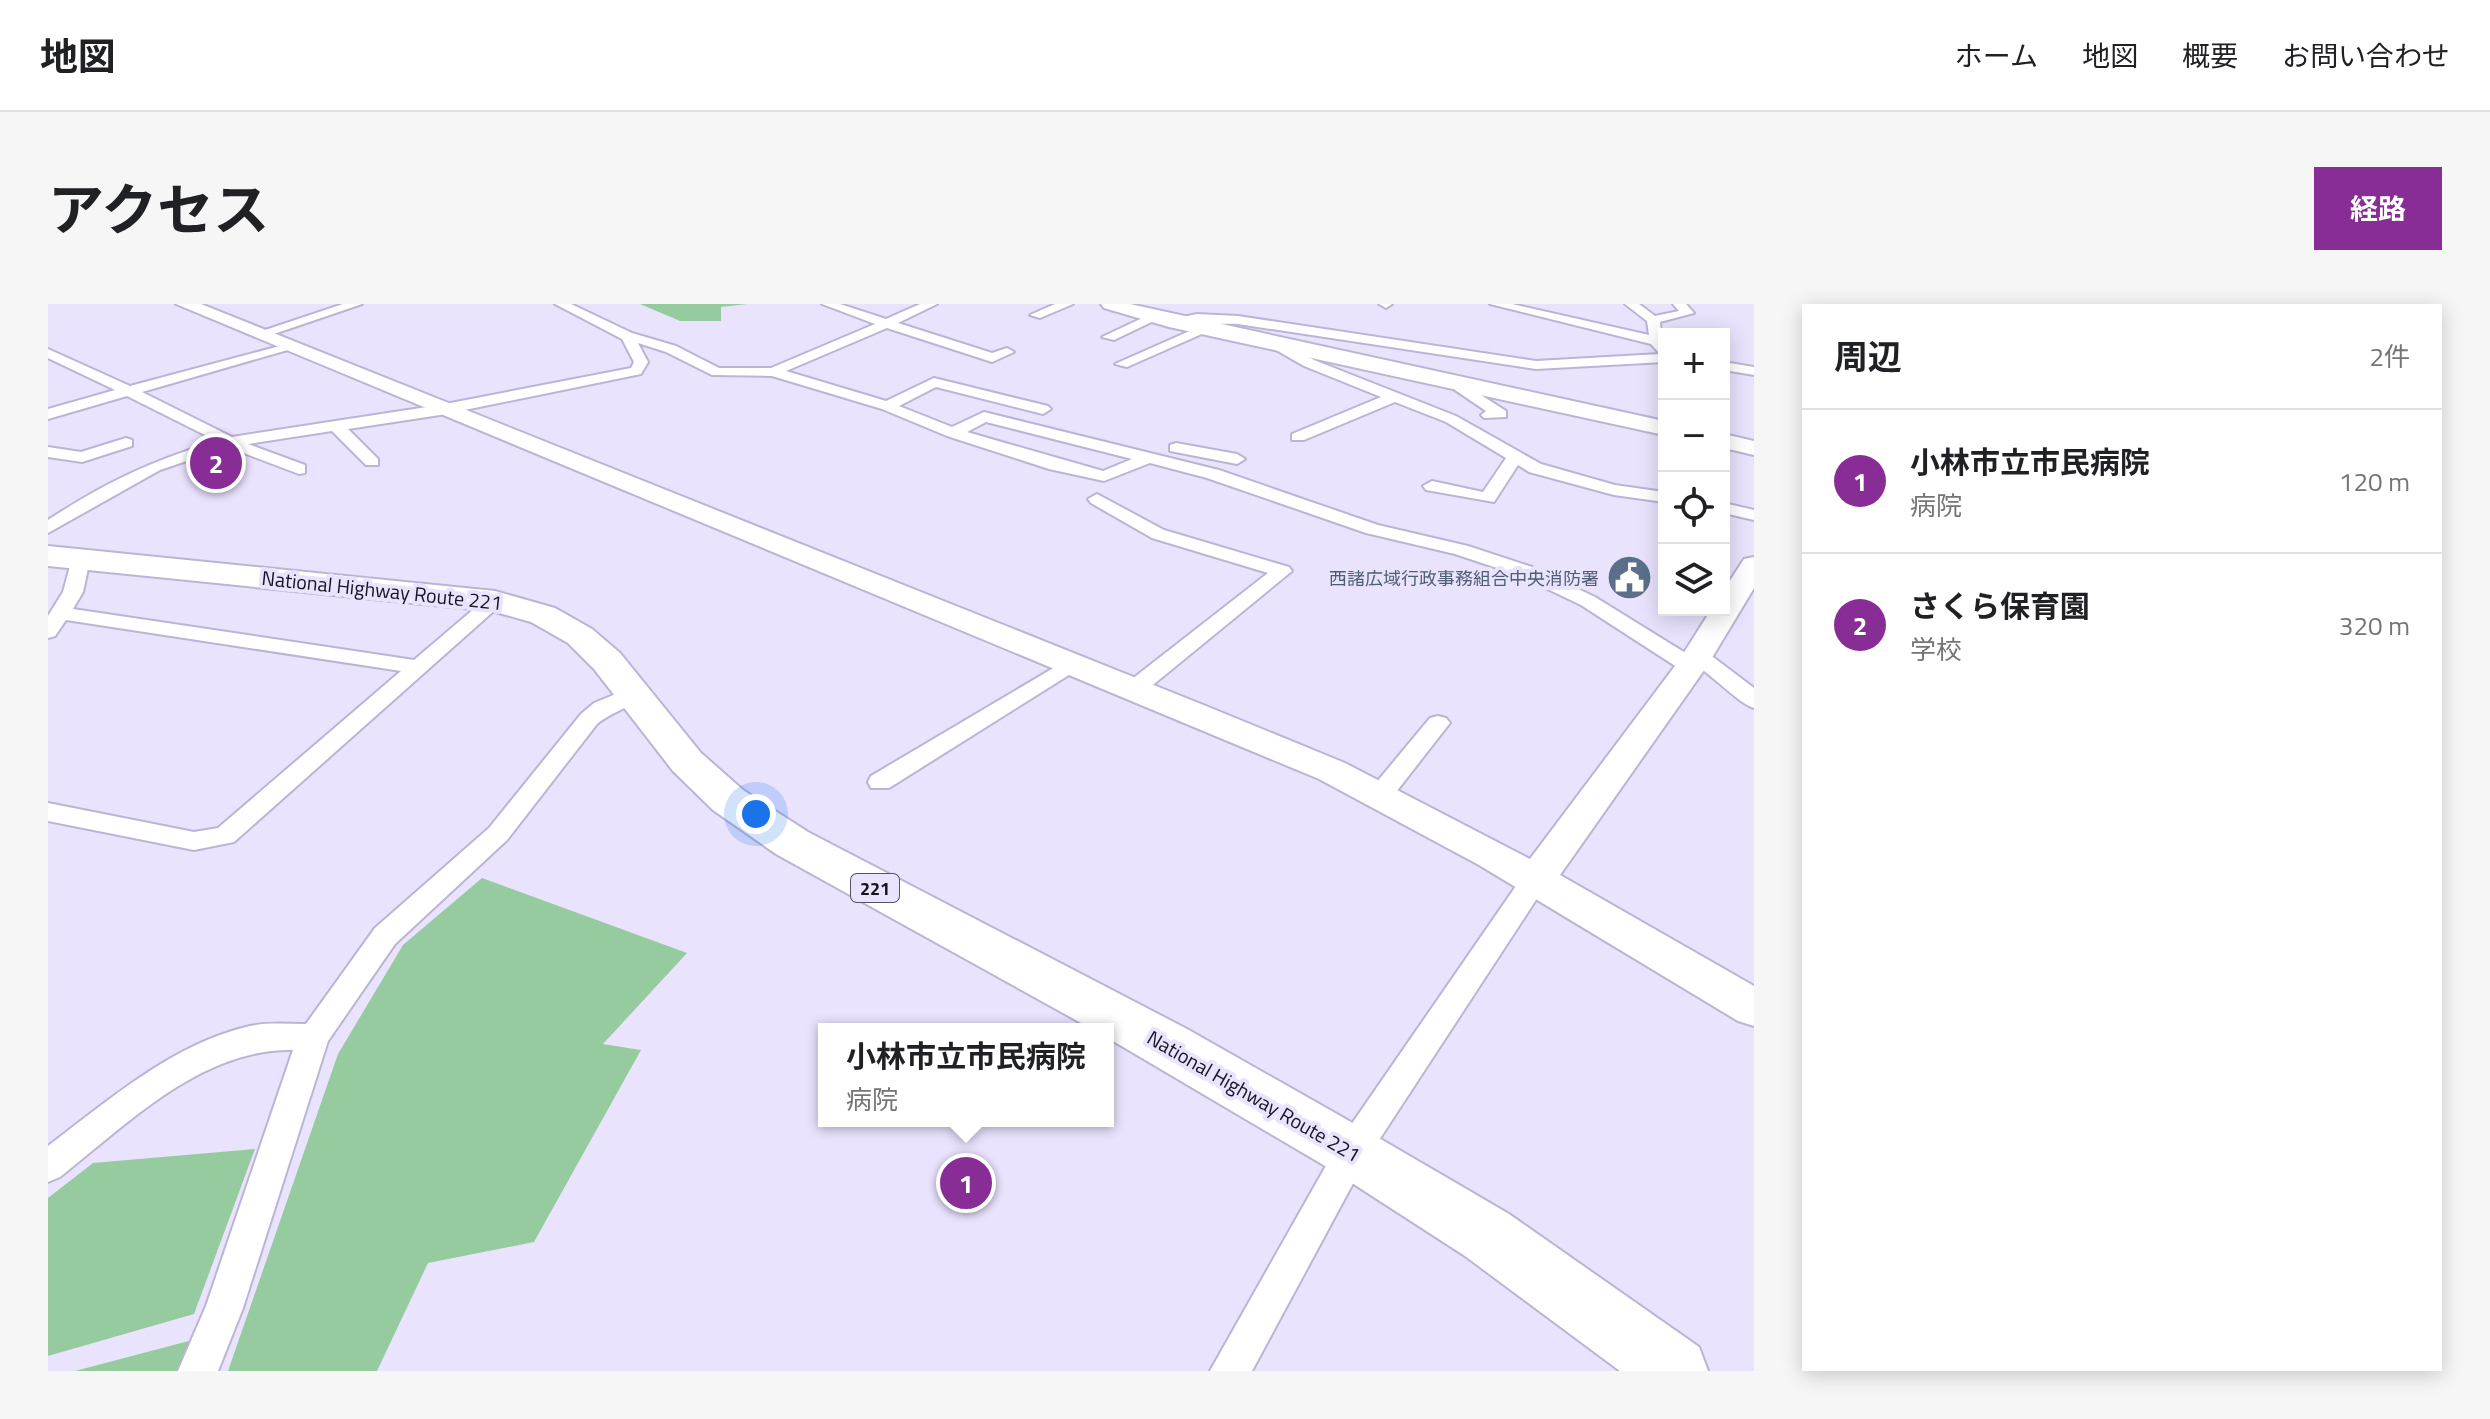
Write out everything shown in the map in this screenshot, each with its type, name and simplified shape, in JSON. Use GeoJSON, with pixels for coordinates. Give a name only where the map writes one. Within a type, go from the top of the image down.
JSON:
{"type":"FeatureCollection","features":[{"type":"Feature","properties":{"kind":"highway","name":"National Highway Route 221"},"geometry":{"type":"LineString","coordinates":[[56,537],[495,601],[543,615],[580,636],[607,661],[697,772],[728,800],[792,843],[1168,1045],[1352,1152],[1487,1235],[1675,1371]]}},
{"type":"Feature","properties":{"kind":"street"},"geometry":{"type":"LineString","coordinates":[[185,304],[440,410],[1135,688],[1380,795],[1535,880],[1754,1008]]}},
{"type":"Feature","properties":{"kind":"street"},"geometry":{"type":"LineString","coordinates":[[260,334],[356,304]]}},
{"type":"Feature","properties":{"kind":"street"},"geometry":{"type":"LineString","coordinates":[[561,304],[627,336],[671,349],[717,372],[773,372],[887,406],[953,433],[1047,463],[1104,476],[1149,458]]}},
{"type":"Feature","properties":{"kind":"street"},"geometry":{"type":"LineString","coordinates":[[828,304],[992,358],[1007,352]]}},
{"type":"Feature","properties":{"kind":"street"},"geometry":{"type":"LineString","coordinates":[[773,372],[931,304]]}},
{"type":"Feature","properties":{"kind":"street"},"geometry":{"type":"LineString","coordinates":[[1036,315],[1067,304]]}},
{"type":"Feature","properties":{"kind":"street"},"geometry":{"type":"LineString","coordinates":[[1110,304],[1206,329],[1658,427]]}},
{"type":"Feature","properties":{"kind":"street"},"geometry":{"type":"LineString","coordinates":[[1496,304],[1601,328],[1658,345]]}},
{"type":"Feature","properties":{"kind":"street"},"geometry":{"type":"LineString","coordinates":[[1557,304],[1563,319]]}},
{"type":"Feature","properties":{"kind":"street"},"geometry":{"type":"LineString","coordinates":[[1631,304],[1653,320],[1658,339]]}},
{"type":"Feature","properties":{"kind":"street"},"geometry":{"type":"LineString","coordinates":[[1653,320],[1688,313],[1679,304]]}},
{"type":"Feature","properties":{"kind":"street"},"geometry":{"type":"LineString","coordinates":[[1595,311],[1601,328]]}},
{"type":"Feature","properties":{"kind":"street"},"geometry":{"type":"LineString","coordinates":[[1109,337],[1163,319],[1245,314],[1535,365],[1658,358]]}},
{"type":"Feature","properties":{"kind":"street"},"geometry":{"type":"LineString","coordinates":[[1122,364],[1206,329]]}},
{"type":"Feature","properties":{"kind":"street"},"geometry":{"type":"LineString","coordinates":[[48,632],[73,592],[56,537],[103,492],[154,466],[229,442],[440,410],[636,371],[641,362],[627,336]]}},
{"type":"Feature","properties":{"kind":"street"},"geometry":{"type":"LineString","coordinates":[[958,347],[980,339]]}},
{"type":"Feature","properties":{"kind":"street"},"geometry":{"type":"LineString","coordinates":[[1276,344],[1309,363],[1451,419],[1535,468],[1614,490],[1658,496]]}},
{"type":"Feature","properties":{"kind":"street"},"geometry":{"type":"LineString","coordinates":[[48,414],[286,346]]}},
{"type":"Feature","properties":{"kind":"street"},"geometry":{"type":"LineString","coordinates":[[50,355],[219,434],[229,442],[299,469]]}},
{"type":"Feature","properties":{"kind":"street"},"geometry":{"type":"LineString","coordinates":[[1730,367],[1754,371]]}},
{"type":"Feature","properties":{"kind":"street"},"geometry":{"type":"LineString","coordinates":[[906,374],[1043,409]]}},
{"type":"Feature","properties":{"kind":"street"},"geometry":{"type":"LineString","coordinates":[[887,406],[934,382]]}},
{"type":"Feature","properties":{"kind":"street"},"geometry":{"type":"LineString","coordinates":[[1463,384],[1462,390],[1501,414],[1489,415]]}},
{"type":"Feature","properties":{"kind":"street"},"geometry":{"type":"LineString","coordinates":[[1298,437],[1396,396]]}},
{"type":"Feature","properties":{"kind":"street"},"geometry":{"type":"LineString","coordinates":[[953,433],[984,417],[1213,474],[1372,529],[1461,550],[1525,571],[1588,601],[1734,681],[1754,701]]}},
{"type":"Feature","properties":{"kind":"street"},"geometry":{"type":"LineString","coordinates":[[335,425],[372,462]]}},
{"type":"Feature","properties":{"kind":"street"},"geometry":{"type":"LineString","coordinates":[[1047,463],[1094,446],[1104,438],[1120,438],[1237,459]]}},
{"type":"Feature","properties":{"kind":"street"},"geometry":{"type":"LineString","coordinates":[[1730,442],[1754,448]]}},
{"type":"Feature","properties":{"kind":"street"},"geometry":{"type":"LineString","coordinates":[[48,452],[82,457],[126,443]]}},
{"type":"Feature","properties":{"kind":"street"},"geometry":{"type":"LineString","coordinates":[[1432,486],[1488,498],[1516,455]]}},
{"type":"Feature","properties":{"kind":"street"},"geometry":{"type":"LineString","coordinates":[[1097,499],[1158,534],[1282,571],[1135,688]]}},
{"type":"Feature","properties":{"kind":"street"},"geometry":{"type":"LineString","coordinates":[[1730,509],[1754,515]]}},
{"type":"Feature","properties":{"kind":"street"},"geometry":{"type":"LineString","coordinates":[[1230,1371],[1352,1152],[1535,880],[1751,577]]}},
{"type":"Feature","properties":{"kind":"street"},"geometry":{"type":"LineString","coordinates":[[48,812],[194,841],[216,840],[234,829],[495,601]]}},
{"type":"Feature","properties":{"kind":"street"},"geometry":{"type":"LineString","coordinates":[[61,613],[418,667]]}},
{"type":"Feature","properties":{"kind":"street"},"geometry":{"type":"LineString","coordinates":[[880,782],[1072,663]]}},
{"type":"Feature","properties":{"kind":"street"},"geometry":{"type":"LineString","coordinates":[[198,1371],[224,1308],[314,1037],[385,936],[498,834],[589,719],[602,708],[633,694]]}},
{"type":"Feature","properties":{"kind":"street"},"geometry":{"type":"LineString","coordinates":[[1380,795],[1438,723]]}},
{"type":"Feature","properties":{"kind":"street"},"geometry":{"type":"LineString","coordinates":[[48,1166],[117,1113],[185,1068],[248,1039],[314,1037]]}},
{"type":"Feature","properties":{"kind":"green space"},"geometry":{"type":"Polygon","coordinates":[[[640,304],[747,304],[721,307],[721,321],[680,321],[640,304]]]}},
{"type":"Feature","properties":{"kind":"green space"},"geometry":{"type":"Polygon","coordinates":[[[482,878],[687,953],[603,1044],[641,1050],[534,1242],[428,1263],[377,1371],[228,1371],[338,1054],[403,945],[482,878]]]}},
{"type":"Feature","properties":{"kind":"green space"},"geometry":{"type":"Polygon","coordinates":[[[255,1149],[194,1314],[48,1356],[48,1198],[93,1163],[255,1149]]]}},
{"type":"Feature","properties":{"kind":"green space"},"geometry":{"type":"Polygon","coordinates":[[[204,1337],[189,1371],[75,1371],[204,1337]]]}},
{"type":"Feature","properties":{"kind":"place","name":"さくら保育園"},"geometry":{"type":"Point","coordinates":[216,463]}},
{"type":"Feature","properties":{"kind":"place","name":"西諸広域行政事務組合中央消防署"},"geometry":{"type":"Point","coordinates":[1630,578]}},
{"type":"Feature","properties":{"kind":"place","name":"小林市立市民病院"},"geometry":{"type":"Point","coordinates":[966,1183]}}]}
